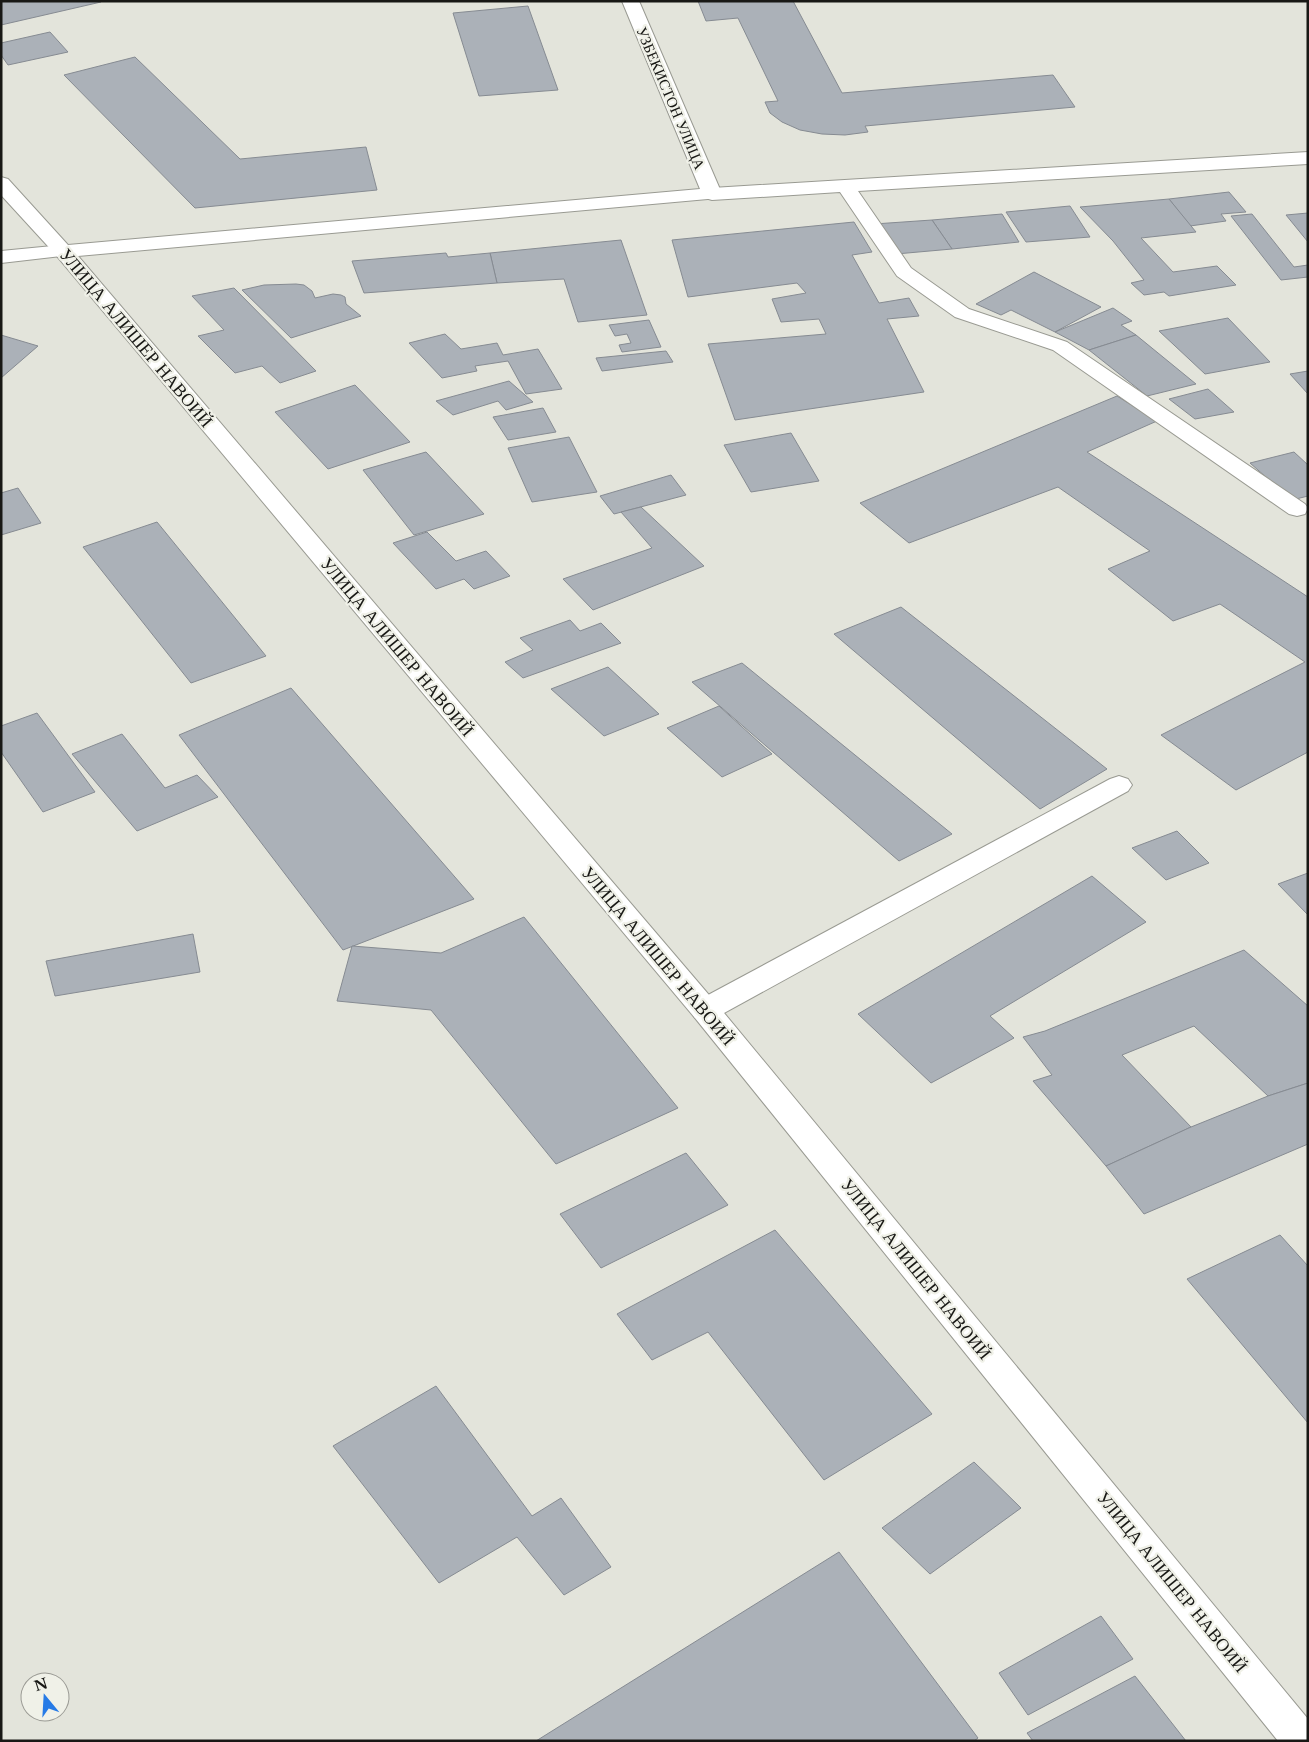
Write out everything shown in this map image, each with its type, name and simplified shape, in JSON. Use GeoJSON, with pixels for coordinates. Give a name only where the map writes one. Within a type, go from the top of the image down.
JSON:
{"type":"FeatureCollection","features":[{"type":"Feature","properties":{"kind":"main road","name":"УЗБЕКИСТОН УЛИЦА"},"geometry":{"type":"LineString","coordinates":[[630,1],[712,194]]}},
{"type":"Feature","properties":{"kind":"main road"},"geometry":{"type":"LineString","coordinates":[[1,257],[712,194],[1308,158]]}},
{"type":"Feature","properties":{"kind":"main road","name":"УЛИЦА АЛИШЕР НАВОИЙ"},"geometry":{"type":"LineString","coordinates":[[1,183],[63,251],[705,1010],[1302,1741]]}},
{"type":"Feature","properties":{"kind":"main road"},"geometry":{"type":"LineString","coordinates":[[845,186],[904,272],[962,313],[1060,346],[1297,508]]}},
{"type":"Feature","properties":{"kind":"main road"},"geometry":{"type":"LineString","coordinates":[[705,1010],[1119,785]]}},
{"type":"Feature","properties":{"kind":"building"},"geometry":{"type":"Polygon","coordinates":[[[1,1],[101,1],[101,2],[1,25],[1,1]]]}},
{"type":"Feature","properties":{"kind":"building"},"geometry":{"type":"Polygon","coordinates":[[[698,1],[793,1],[842,93],[1053,75],[1075,107],[865,126],[868,132],[845,135],[822,134],[800,130],[782,122],[770,113],[765,102],[778,101],[738,18],[706,21],[698,1]]]}},
{"type":"Feature","properties":{"kind":"building"},"geometry":{"type":"Polygon","coordinates":[[[528,6],[558,90],[479,96],[453,13],[528,6]]]}},
{"type":"Feature","properties":{"kind":"building"},"geometry":{"type":"Polygon","coordinates":[[[50,32],[68,52],[8,65],[1,55],[1,43],[50,32]]]}},
{"type":"Feature","properties":{"kind":"building"},"geometry":{"type":"Polygon","coordinates":[[[135,57],[240,159],[366,147],[377,190],[195,208],[64,75],[135,57]]]}},
{"type":"Feature","properties":{"kind":"building"},"geometry":{"type":"Polygon","coordinates":[[[1229,192],[1246,212],[1221,214],[1226,221],[1190,226],[1169,199],[1229,192]]]}},
{"type":"Feature","properties":{"kind":"building"},"geometry":{"type":"Polygon","coordinates":[[[1169,199],[1196,232],[1141,238],[1173,272],[1217,266],[1236,285],[1169,296],[1164,292],[1144,295],[1131,283],[1144,280],[1113,241],[1080,207],[1169,199]]]}},
{"type":"Feature","properties":{"kind":"building"},"geometry":{"type":"Polygon","coordinates":[[[1070,206],[1090,237],[1026,242],[1006,212],[1070,206]]]}},
{"type":"Feature","properties":{"kind":"building"},"geometry":{"type":"Polygon","coordinates":[[[1308,213],[1308,242],[1286,215],[1308,213]]]}},
{"type":"Feature","properties":{"kind":"building"},"geometry":{"type":"Polygon","coordinates":[[[1002,214],[1019,242],[952,249],[932,220],[1002,214]]]}},
{"type":"Feature","properties":{"kind":"building"},"geometry":{"type":"Polygon","coordinates":[[[1252,214],[1294,267],[1308,265],[1308,277],[1281,280],[1231,216],[1252,214]]]}},
{"type":"Feature","properties":{"kind":"building"},"geometry":{"type":"Polygon","coordinates":[[[932,220],[952,249],[896,254],[874,224],[932,220]]]}},
{"type":"Feature","properties":{"kind":"building"},"geometry":{"type":"Polygon","coordinates":[[[854,222],[872,252],[852,255],[879,303],[909,298],[919,316],[887,319],[924,392],[735,420],[708,344],[826,334],[819,319],[781,322],[772,299],[806,293],[797,283],[688,297],[672,240],[854,222]]]}},
{"type":"Feature","properties":{"kind":"building"},"geometry":{"type":"Polygon","coordinates":[[[621,240],[647,315],[578,322],[564,279],[497,283],[490,253],[621,240]]]}},
{"type":"Feature","properties":{"kind":"building"},"geometry":{"type":"Polygon","coordinates":[[[446,253],[448,257],[490,253],[497,283],[364,293],[352,261],[446,253]]]}},
{"type":"Feature","properties":{"kind":"building"},"geometry":{"type":"Polygon","coordinates":[[[1034,272],[1101,307],[1055,332],[1011,310],[1001,315],[976,304],[1034,272]]]}},
{"type":"Feature","properties":{"kind":"building"},"geometry":{"type":"Polygon","coordinates":[[[264,285],[304,285],[312,291],[315,298],[333,294],[341,295],[345,297],[346,304],[361,316],[291,338],[242,290],[264,285]]]}},
{"type":"Feature","properties":{"kind":"building"},"geometry":{"type":"Polygon","coordinates":[[[234,288],[316,371],[280,383],[262,366],[235,373],[198,336],[224,330],[192,296],[234,288]]]}},
{"type":"Feature","properties":{"kind":"building"},"geometry":{"type":"Polygon","coordinates":[[[1113,308],[1132,321],[1121,325],[1136,335],[1089,350],[1055,332],[1113,308]]]}},
{"type":"Feature","properties":{"kind":"building"},"geometry":{"type":"Polygon","coordinates":[[[1228,318],[1270,362],[1205,374],[1159,331],[1228,318]]]}},
{"type":"Feature","properties":{"kind":"building"},"geometry":{"type":"Polygon","coordinates":[[[649,320],[661,347],[622,352],[619,345],[631,343],[627,334],[615,336],[609,325],[649,320]]]}},
{"type":"Feature","properties":{"kind":"building"},"geometry":{"type":"Polygon","coordinates":[[[445,334],[461,349],[497,343],[503,355],[538,349],[562,389],[526,394],[508,361],[475,366],[477,371],[442,378],[409,343],[445,334]]]}},
{"type":"Feature","properties":{"kind":"building"},"geometry":{"type":"Polygon","coordinates":[[[1,335],[38,346],[1,378],[1,335]]]}},
{"type":"Feature","properties":{"kind":"building"},"geometry":{"type":"Polygon","coordinates":[[[1136,335],[1196,384],[1147,396],[1089,350],[1136,335]]]}},
{"type":"Feature","properties":{"kind":"building"},"geometry":{"type":"Polygon","coordinates":[[[666,351],[673,362],[602,371],[596,358],[666,351]]]}},
{"type":"Feature","properties":{"kind":"building"},"geometry":{"type":"Polygon","coordinates":[[[1308,371],[1308,394],[1290,374],[1308,371]]]}},
{"type":"Feature","properties":{"kind":"building"},"geometry":{"type":"Polygon","coordinates":[[[509,381],[533,402],[506,410],[498,401],[453,415],[436,401],[509,381]]]}},
{"type":"Feature","properties":{"kind":"building"},"geometry":{"type":"Polygon","coordinates":[[[355,385],[410,442],[328,469],[275,412],[355,385]]]}},
{"type":"Feature","properties":{"kind":"building"},"geometry":{"type":"Polygon","coordinates":[[[1208,389],[1234,412],[1195,419],[1169,399],[1208,389]]]}},
{"type":"Feature","properties":{"kind":"building"},"geometry":{"type":"Polygon","coordinates":[[[1117,396],[1157,421],[1087,452],[1308,597],[1308,752],[1236,790],[1161,735],[1305,662],[1220,604],[1173,621],[1108,569],[1150,551],[1058,487],[909,543],[860,503],[1117,396]]]}},
{"type":"Feature","properties":{"kind":"building"},"geometry":{"type":"Polygon","coordinates":[[[543,408],[556,432],[508,440],[493,417],[543,408]]]}},
{"type":"Feature","properties":{"kind":"building"},"geometry":{"type":"Polygon","coordinates":[[[791,433],[819,481],[751,492],[724,445],[791,433]]]}},
{"type":"Feature","properties":{"kind":"building"},"geometry":{"type":"Polygon","coordinates":[[[569,437],[597,492],[532,502],[508,448],[569,437]]]}},
{"type":"Feature","properties":{"kind":"building"},"geometry":{"type":"Polygon","coordinates":[[[426,452],[484,514],[414,535],[363,470],[426,452]]]}},
{"type":"Feature","properties":{"kind":"building"},"geometry":{"type":"Polygon","coordinates":[[[1294,452],[1308,465],[1308,496],[1292,500],[1250,463],[1294,452]]]}},
{"type":"Feature","properties":{"kind":"building"},"geometry":{"type":"Polygon","coordinates":[[[671,475],[686,495],[614,514],[600,496],[671,475]]]}},
{"type":"Feature","properties":{"kind":"building"},"geometry":{"type":"Polygon","coordinates":[[[18,488],[41,523],[1,535],[1,493],[18,488]]]}},
{"type":"Feature","properties":{"kind":"building"},"geometry":{"type":"Polygon","coordinates":[[[641,507],[704,566],[593,610],[563,579],[652,548],[621,512],[641,507]]]}},
{"type":"Feature","properties":{"kind":"building"},"geometry":{"type":"Polygon","coordinates":[[[157,522],[266,656],[191,683],[83,547],[157,522]]]}},
{"type":"Feature","properties":{"kind":"building"},"geometry":{"type":"Polygon","coordinates":[[[427,532],[456,561],[486,551],[510,576],[474,589],[464,579],[436,589],[393,543],[427,532]]]}},
{"type":"Feature","properties":{"kind":"building"},"geometry":{"type":"Polygon","coordinates":[[[901,607],[1107,769],[1040,809],[834,634],[901,607]]]}},
{"type":"Feature","properties":{"kind":"building"},"geometry":{"type":"Polygon","coordinates":[[[570,620],[580,631],[601,623],[621,643],[523,678],[505,662],[533,650],[520,638],[570,620]]]}},
{"type":"Feature","properties":{"kind":"building"},"geometry":{"type":"Polygon","coordinates":[[[742,663],[952,834],[899,861],[692,682],[742,663]]]}},
{"type":"Feature","properties":{"kind":"building"},"geometry":{"type":"Polygon","coordinates":[[[608,667],[659,714],[604,736],[551,689],[608,667]]]}},
{"type":"Feature","properties":{"kind":"building"},"geometry":{"type":"Polygon","coordinates":[[[291,688],[474,899],[343,950],[179,735],[291,688]]]}},
{"type":"Feature","properties":{"kind":"building"},"geometry":{"type":"Polygon","coordinates":[[[719,706],[772,754],[722,777],[667,728],[719,706]]]}},
{"type":"Feature","properties":{"kind":"building"},"geometry":{"type":"Polygon","coordinates":[[[37,713],[95,792],[43,812],[1,752],[1,726],[37,713]]]}},
{"type":"Feature","properties":{"kind":"building"},"geometry":{"type":"Polygon","coordinates":[[[122,734],[165,788],[197,775],[218,797],[137,831],[72,754],[122,734]]]}},
{"type":"Feature","properties":{"kind":"building"},"geometry":{"type":"Polygon","coordinates":[[[1177,831],[1209,863],[1166,880],[1132,848],[1177,831]]]}},
{"type":"Feature","properties":{"kind":"building"},"geometry":{"type":"Polygon","coordinates":[[[1308,873],[1308,915],[1278,884],[1308,873]]]}},
{"type":"Feature","properties":{"kind":"building"},"geometry":{"type":"Polygon","coordinates":[[[1092,876],[1146,922],[990,1016],[1014,1038],[931,1083],[858,1014],[1092,876]]]}},
{"type":"Feature","properties":{"kind":"building"},"geometry":{"type":"Polygon","coordinates":[[[524,917],[678,1108],[556,1164],[431,1010],[337,1001],[352,946],[441,953],[524,917]]]}},
{"type":"Feature","properties":{"kind":"building"},"geometry":{"type":"Polygon","coordinates":[[[193,934],[200,972],[55,996],[46,961],[193,934]]]}},
{"type":"Feature","properties":{"kind":"building"},"geometry":{"type":"Polygon","coordinates":[[[1244,950],[1308,1006],[1308,1083],[1268,1096],[1194,1026],[1122,1055],[1191,1127],[1106,1166],[1033,1081],[1052,1075],[1023,1037],[1045,1031],[1244,950]]]}},
{"type":"Feature","properties":{"kind":"building"},"geometry":{"type":"Polygon","coordinates":[[[1308,1083],[1308,1144],[1144,1214],[1106,1166],[1191,1127],[1268,1096],[1308,1083]]]}},
{"type":"Feature","properties":{"kind":"building"},"geometry":{"type":"Polygon","coordinates":[[[686,1153],[728,1205],[601,1268],[560,1214],[686,1153]]]}},
{"type":"Feature","properties":{"kind":"building"},"geometry":{"type":"Polygon","coordinates":[[[775,1230],[932,1414],[824,1480],[708,1332],[652,1360],[617,1314],[775,1230]]]}},
{"type":"Feature","properties":{"kind":"building"},"geometry":{"type":"Polygon","coordinates":[[[1280,1235],[1308,1266],[1308,1423],[1187,1279],[1280,1235]]]}},
{"type":"Feature","properties":{"kind":"building"},"geometry":{"type":"Polygon","coordinates":[[[436,1386],[532,1516],[561,1498],[611,1567],[564,1595],[517,1537],[439,1583],[333,1446],[436,1386]]]}},
{"type":"Feature","properties":{"kind":"building"},"geometry":{"type":"Polygon","coordinates":[[[974,1462],[1021,1508],[930,1574],[882,1528],[974,1462]]]}},
{"type":"Feature","properties":{"kind":"building"},"geometry":{"type":"Polygon","coordinates":[[[839,1552],[978,1738],[974,1741],[536,1741],[839,1552]]]}},
{"type":"Feature","properties":{"kind":"building"},"geometry":{"type":"Polygon","coordinates":[[[1101,1616],[1133,1659],[1028,1715],[999,1673],[1101,1616]]]}},
{"type":"Feature","properties":{"kind":"building"},"geometry":{"type":"Polygon","coordinates":[[[1135,1676],[1186,1741],[1033,1741],[1027,1733],[1135,1676]]]}}]}
